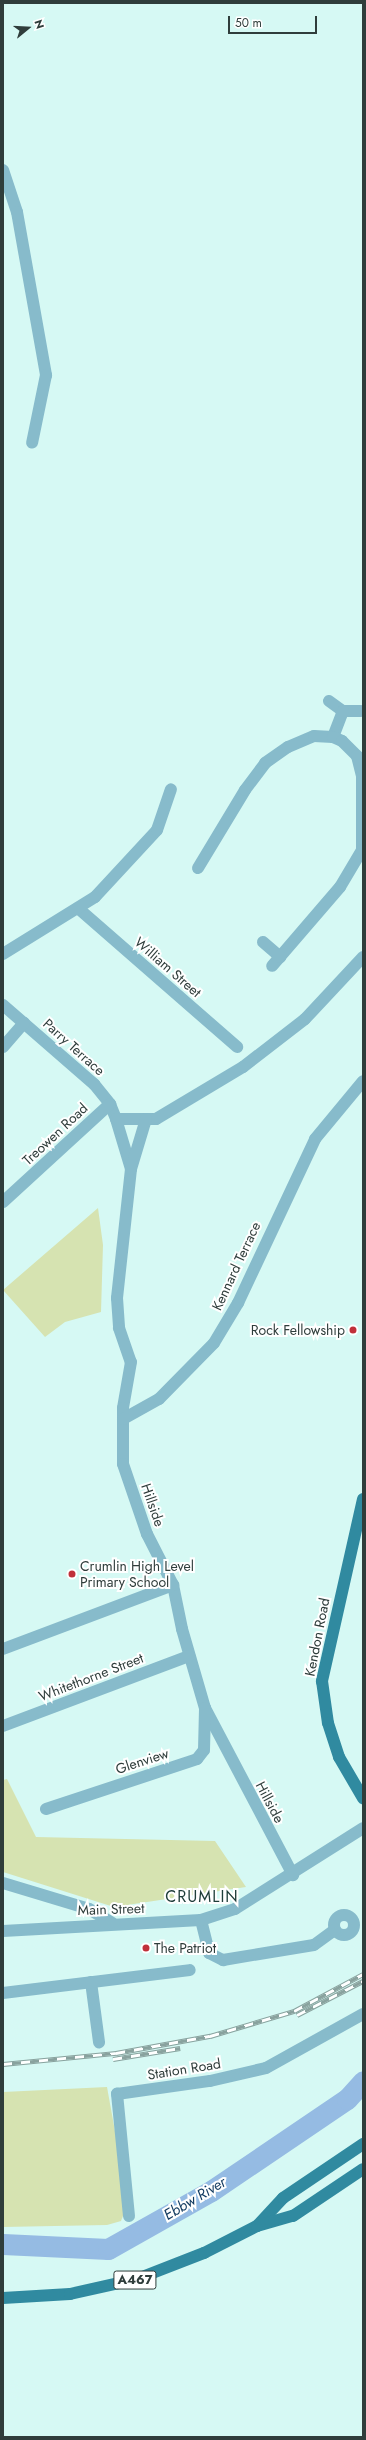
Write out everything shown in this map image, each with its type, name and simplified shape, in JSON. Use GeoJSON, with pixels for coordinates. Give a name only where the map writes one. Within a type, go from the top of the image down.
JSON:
{"type":"FeatureCollection","features":[{"type":"Feature","properties":{"kind":"main road","name":"Kendon Road"},"geometry":{"type":"LineString","coordinates":[[363,1499],[322,1681],[328,1723],[339,1757],[363,1798]]}},
{"type":"Feature","properties":{"kind":"main road","name":"A467"},"geometry":{"type":"LineString","coordinates":[[257,2226],[283,2198],[363,2144]]}},
{"type":"Feature","properties":{"kind":"main road","name":"A467"},"geometry":{"type":"LineString","coordinates":[[3,2298],[70,2294],[137,2279],[204,2253],[257,2226],[293,2216],[342,2185],[363,2169]]}},
{"type":"Feature","properties":{"kind":"main road"},"geometry":{"type":"LineString","coordinates":[[342,2185],[363,2181]]}},
{"type":"Feature","properties":{"kind":"street"},"geometry":{"type":"LineString","coordinates":[[3,170],[18,220],[46,375],[32,443]]}},
{"type":"Feature","properties":{"kind":"street"},"geometry":{"type":"LineString","coordinates":[[329,701],[343,711],[361,711]]}},
{"type":"Feature","properties":{"kind":"street"},"geometry":{"type":"LineString","coordinates":[[332,738],[343,711]]}},
{"type":"Feature","properties":{"kind":"street"},"geometry":{"type":"LineString","coordinates":[[198,868],[265,763],[288,747],[314,736],[342,741],[357,756],[362,776],[361,858],[340,887],[276,961],[263,942]]}},
{"type":"Feature","properties":{"kind":"street"},"geometry":{"type":"LineString","coordinates":[[3,954],[79,909],[95,897],[156,830],[171,789]]}},
{"type":"Feature","properties":{"kind":"street","name":"William Street"},"geometry":{"type":"LineString","coordinates":[[79,909],[237,1047]]}},
{"type":"Feature","properties":{"kind":"street"},"geometry":{"type":"LineString","coordinates":[[116,1119],[156,1119],[243,1067],[305,1019],[363,957]]}},
{"type":"Feature","properties":{"kind":"street","name":"Parry Terrace"},"geometry":{"type":"LineString","coordinates":[[3,1005],[94,1084],[110,1104],[116,1119]]}},
{"type":"Feature","properties":{"kind":"street"},"geometry":{"type":"LineString","coordinates":[[3,1047],[24,1023]]}},
{"type":"Feature","properties":{"kind":"street","name":"Kennard Terrace"},"geometry":{"type":"LineString","coordinates":[[123,1419],[159,1399],[214,1343],[238,1303],[315,1139],[363,1081]]}},
{"type":"Feature","properties":{"kind":"street","name":"Treowen Road"},"geometry":{"type":"LineString","coordinates":[[3,1202],[110,1104]]}},
{"type":"Feature","properties":{"kind":"street","name":"Hillside"},"geometry":{"type":"LineString","coordinates":[[116,1119],[131,1169],[117,1298],[119,1328],[130,1362],[123,1419],[123,1464],[147,1534],[174,1585],[189,1656],[205,1708],[293,1875]]}},
{"type":"Feature","properties":{"kind":"street"},"geometry":{"type":"LineString","coordinates":[[131,1169],[146,1119]]}},
{"type":"Feature","properties":{"kind":"street"},"geometry":{"type":"LineString","coordinates":[[3,1649],[174,1585]]}},
{"type":"Feature","properties":{"kind":"street","name":"Whitethorne Street"},"geometry":{"type":"LineString","coordinates":[[3,1726],[189,1656]]}},
{"type":"Feature","properties":{"kind":"street","name":"Glenview"},"geometry":{"type":"LineString","coordinates":[[46,1809],[197,1759],[204,1750],[205,1708]]}},
{"type":"Feature","properties":{"kind":"street","name":"Main Street"},"geometry":{"type":"LineString","coordinates":[[3,1931],[112,1922],[201,1920],[235,1909],[293,1875],[363,1828]]}},
{"type":"Feature","properties":{"kind":"street"},"geometry":{"type":"LineString","coordinates":[[3,1883],[89,1909],[112,1922]]}},
{"type":"Feature","properties":{"kind":"street"},"geometry":{"type":"LineString","coordinates":[[201,1920],[209,1953],[223,1960],[314,1945],[335,1930],[338,1916],[345,1914],[358,1919]]}},
{"type":"Feature","properties":{"kind":"street"},"geometry":{"type":"LineString","coordinates":[[3,1993],[190,1970]]}},
{"type":"Feature","properties":{"kind":"street"},"geometry":{"type":"LineString","coordinates":[[92,1982],[99,2042]]}},
{"type":"Feature","properties":{"kind":"street","name":"Station Road"},"geometry":{"type":"LineString","coordinates":[[129,2216],[117,2094],[210,2081],[266,2068],[363,2014]]}},
{"type":"Feature","properties":{"kind":"green space"},"geometry":{"type":"Polygon","coordinates":[[[98,1208],[103,1245],[101,1312],[65,1322],[45,1337],[3,1290],[98,1208]]]}},
{"type":"Feature","properties":{"kind":"green space"},"geometry":{"type":"Polygon","coordinates":[[[7,1779],[36,1837],[215,1841],[246,1887],[114,1907],[3,1872],[3,1780],[7,1779]]]}},
{"type":"Feature","properties":{"kind":"green space"},"geometry":{"type":"Polygon","coordinates":[[[107,2087],[128,2203],[121,2221],[107,2225],[3,2227],[3,2092],[107,2087]]]}},
{"type":"Feature","properties":{"kind":"waterway","name":"Ebbw River"},"geometry":{"type":"LineString","coordinates":[[3,2244],[108,2249],[211,2191],[347,2099],[363,2081]]}},
{"type":"Feature","properties":{"kind":"railway"},"geometry":{"type":"LineString","coordinates":[[3,2064],[116,2053],[210,2036],[294,2011],[363,1974]]}},
{"type":"Feature","properties":{"kind":"railway"},"geometry":{"type":"LineString","coordinates":[[297,2015],[363,1981]]}},
{"type":"Feature","properties":{"kind":"railway"},"geometry":{"type":"LineString","coordinates":[[113,2059],[180,2048]]}},
{"type":"Feature","properties":{"kind":"place","name":"Rock Fellowship"},"geometry":{"type":"Point","coordinates":[353,1330]}},
{"type":"Feature","properties":{"kind":"place","name":"Crumlin High Level Primary School"},"geometry":{"type":"Point","coordinates":[72,1574]}},
{"type":"Feature","properties":{"kind":"place","name":"The Patriot"},"geometry":{"type":"Point","coordinates":[146,1948]}},
{"type":"Feature","properties":{"kind":"district","name":"CRUMLIN"},"geometry":{"type":"Point","coordinates":[202,1897]}}]}
